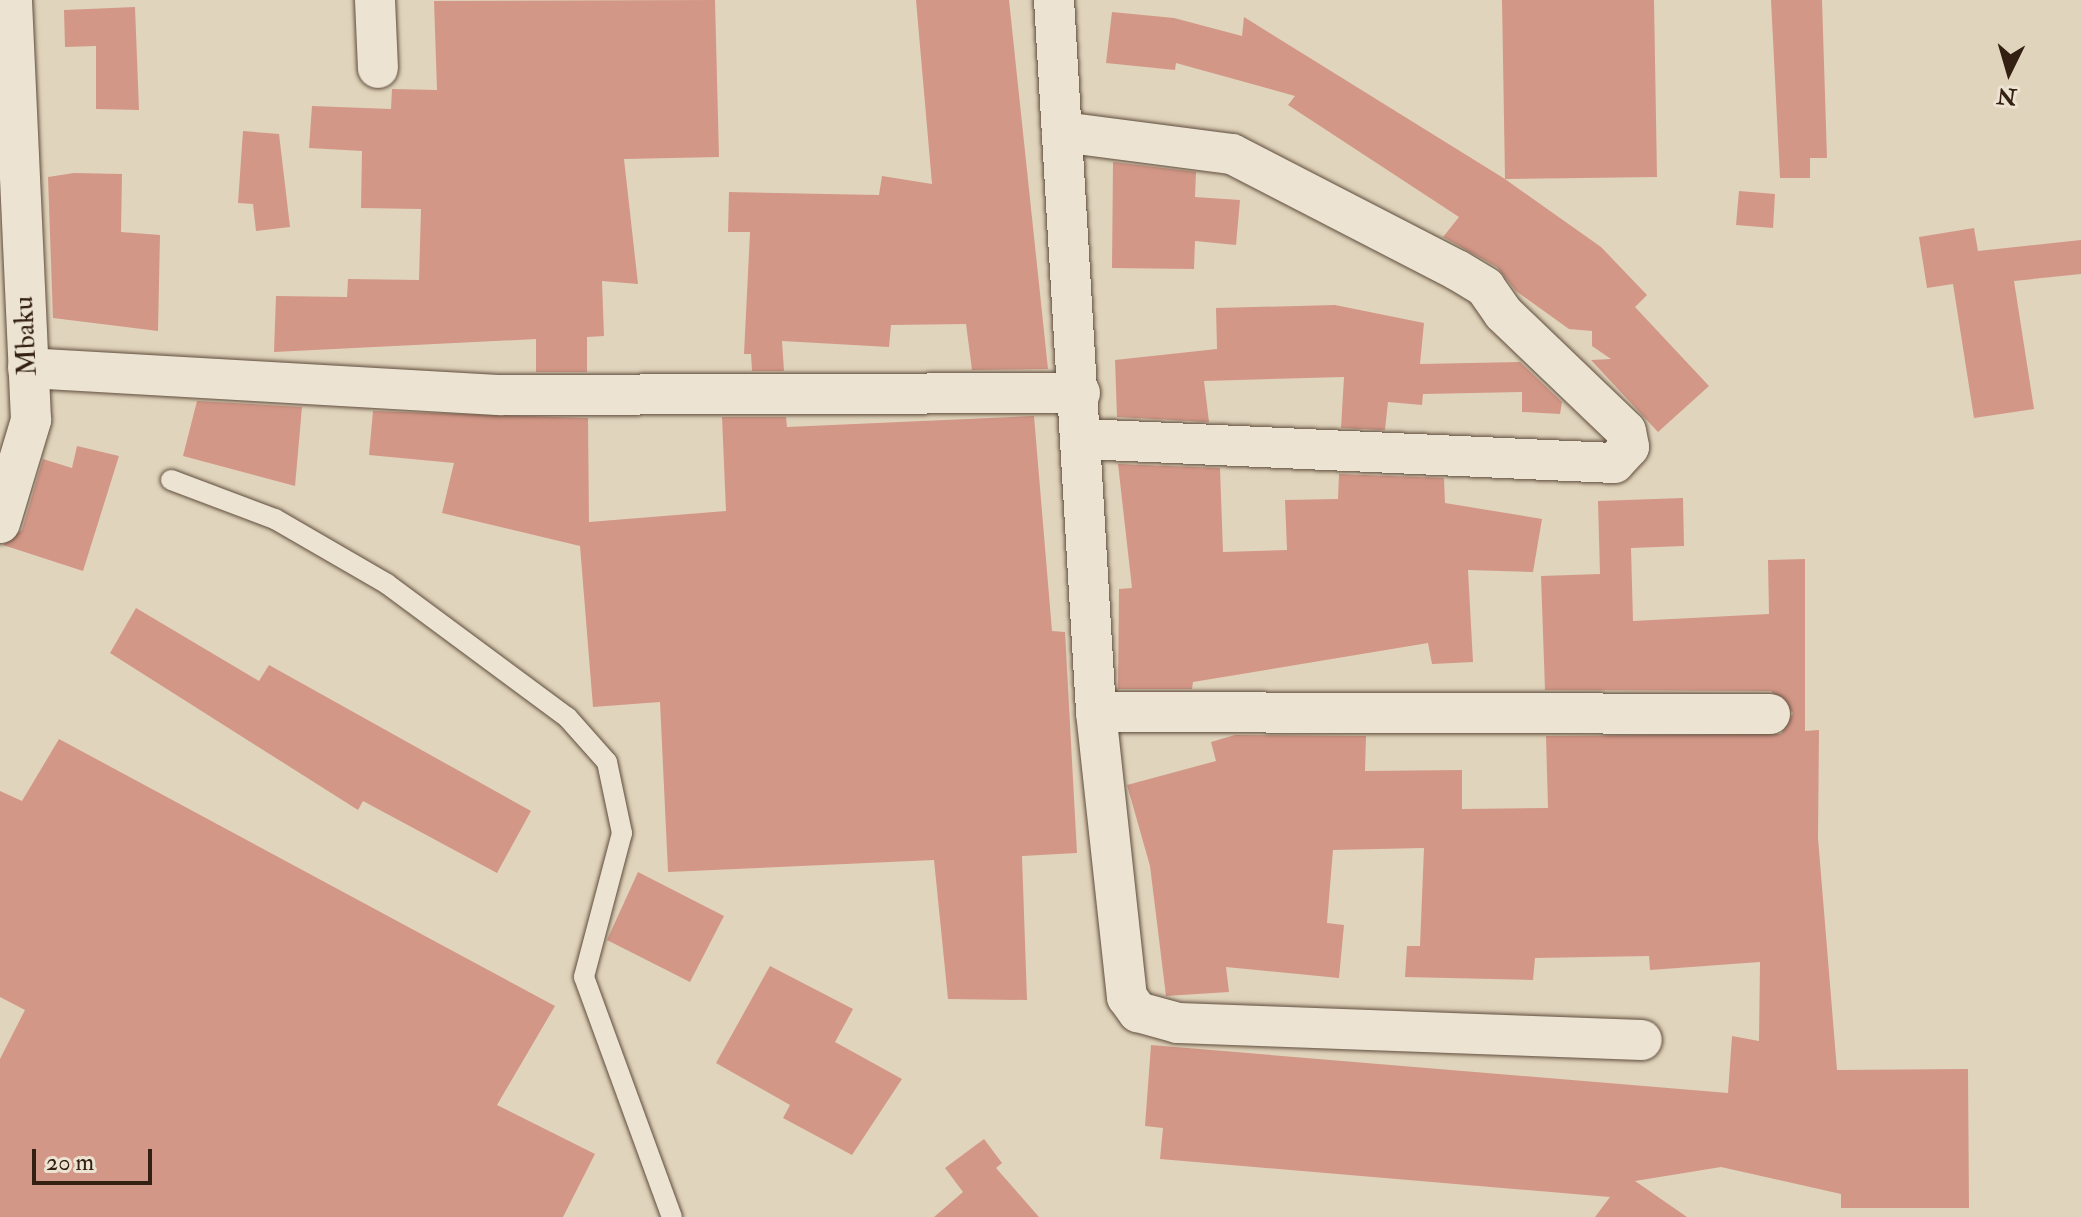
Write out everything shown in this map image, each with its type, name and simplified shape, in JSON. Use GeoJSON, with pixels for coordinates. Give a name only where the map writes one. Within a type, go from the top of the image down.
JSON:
{"type":"FeatureCollection","features":[{"type":"Feature","properties":{"kind":"street","name":"Mbaku"},"geometry":{"type":"LineString","coordinates":[[0,523],[15,417],[28,368],[12,0]]}},
{"type":"Feature","properties":{"kind":"street"},"geometry":{"type":"LineString","coordinates":[[375,0],[378,68]]}},
{"type":"Feature","properties":{"kind":"street"},"geometry":{"type":"LineString","coordinates":[[1054,0],[1084,439],[1096,712],[1127,997],[1138,1012],[1178,1023],[1642,1040]]}},
{"type":"Feature","properties":{"kind":"street"},"geometry":{"type":"LineString","coordinates":[[1062,132],[1232,154],[1457,270],[1485,287],[1626,431],[1629,447],[1614,463],[1084,439]]}},
{"type":"Feature","properties":{"kind":"street"},"geometry":{"type":"LineString","coordinates":[[28,368],[499,395],[1080,393]]}},
{"type":"Feature","properties":{"kind":"street"},"geometry":{"type":"LineString","coordinates":[[1096,712],[1770,714]]}},
{"type":"Feature","properties":{"kind":"lane"},"geometry":{"type":"LineString","coordinates":[[171,480],[275,519],[387,584],[567,717],[607,762],[622,833],[584,977],[672,1217]]}},
{"type":"Feature","properties":{"kind":"building"},"geometry":{"type":"Polygon","coordinates":[[[715,0],[719,157],[624,159],[638,284],[602,281],[604,336],[587,337],[587,372],[536,372],[536,339],[274,352],[276,296],[347,297],[348,279],[419,280],[421,209],[361,208],[362,151],[309,148],[312,106],[391,109],[392,89],[437,90],[434,1],[715,0]]]}},
{"type":"Feature","properties":{"kind":"building"},"geometry":{"type":"Polygon","coordinates":[[[916,0],[1009,0],[1048,369],[972,370],[966,324],[891,325],[889,347],[782,341],[784,371],[752,371],[751,354],[744,354],[750,232],[728,232],[729,192],[879,195],[882,176],[932,184],[916,0]]]}},
{"type":"Feature","properties":{"kind":"building"},"geometry":{"type":"Polygon","coordinates":[[[1502,0],[1654,0],[1657,177],[1505,179],[1502,0]]]}},
{"type":"Feature","properties":{"kind":"building"},"geometry":{"type":"Polygon","coordinates":[[[1771,0],[1822,0],[1827,158],[1810,158],[1810,178],[1780,178],[1771,0]]]}},
{"type":"Feature","properties":{"kind":"building"},"geometry":{"type":"Polygon","coordinates":[[[135,7],[139,110],[96,109],[96,46],[65,47],[64,10],[135,7]]]}},
{"type":"Feature","properties":{"kind":"building"},"geometry":{"type":"Polygon","coordinates":[[[1112,12],[1174,18],[1242,36],[1244,17],[1505,179],[1601,247],[1647,295],[1635,307],[1709,386],[1658,432],[1591,360],[1611,359],[1592,346],[1592,331],[1569,329],[1516,291],[1497,267],[1443,237],[1459,217],[1288,105],[1295,96],[1176,63],[1175,70],[1106,63],[1112,12]]]}},
{"type":"Feature","properties":{"kind":"building"},"geometry":{"type":"Polygon","coordinates":[[[243,131],[279,134],[290,227],[256,231],[253,204],[238,203],[243,131]]]}},
{"type":"Feature","properties":{"kind":"building"},"geometry":{"type":"Polygon","coordinates":[[[1113,162],[1196,172],[1195,197],[1240,200],[1236,245],[1195,241],[1194,269],[1112,268],[1113,162]]]}},
{"type":"Feature","properties":{"kind":"building"},"geometry":{"type":"Polygon","coordinates":[[[74,173],[122,174],[121,232],[160,235],[158,331],[53,318],[48,177],[74,173]]]}},
{"type":"Feature","properties":{"kind":"building"},"geometry":{"type":"Polygon","coordinates":[[[1739,191],[1775,194],[1773,228],[1736,225],[1739,191]]]}},
{"type":"Feature","properties":{"kind":"building"},"geometry":{"type":"Polygon","coordinates":[[[1974,228],[1978,251],[2081,240],[2081,274],[2014,281],[2034,409],[1974,418],[1953,284],[1927,288],[1919,237],[1974,228]]]}},
{"type":"Feature","properties":{"kind":"building"},"geometry":{"type":"Polygon","coordinates":[[[1335,305],[1424,323],[1420,364],[1520,362],[1562,402],[1560,414],[1522,412],[1522,392],[1423,394],[1422,405],[1388,402],[1385,430],[1341,428],[1344,377],[1204,381],[1209,422],[1117,417],[1115,360],[1217,349],[1216,308],[1335,305]]]}},
{"type":"Feature","properties":{"kind":"building"},"geometry":{"type":"Polygon","coordinates":[[[197,401],[302,407],[295,486],[183,456],[197,401]]]}},
{"type":"Feature","properties":{"kind":"building"},"geometry":{"type":"Polygon","coordinates":[[[373,411],[588,418],[589,522],[726,511],[722,417],[786,417],[787,427],[1034,416],[1052,631],[1065,632],[1077,853],[1022,856],[1027,1000],[948,999],[934,860],[668,872],[660,702],[593,707],[580,546],[442,513],[454,463],[369,455],[373,411]]]}},
{"type":"Feature","properties":{"kind":"building"},"geometry":{"type":"Polygon","coordinates":[[[77,446],[119,456],[83,571],[3,545],[22,530],[43,459],[72,468],[77,446]]]}},
{"type":"Feature","properties":{"kind":"building"},"geometry":{"type":"Polygon","coordinates":[[[1118,464],[1220,468],[1223,552],[1287,550],[1285,500],[1338,499],[1339,474],[1444,478],[1445,503],[1542,519],[1533,572],[1468,570],[1473,662],[1432,664],[1428,643],[1193,682],[1192,689],[1118,689],[1119,589],[1132,588],[1118,464]]]}},
{"type":"Feature","properties":{"kind":"building"},"geometry":{"type":"Polygon","coordinates":[[[1683,498],[1684,546],[1631,548],[1633,621],[1769,614],[1768,560],[1805,559],[1805,731],[1819,730],[1818,838],[1837,1070],[1968,1069],[1969,1208],[1841,1208],[1841,1194],[1721,1167],[1635,1181],[1687,1217],[1595,1217],[1610,1197],[1160,1159],[1163,1128],[1145,1126],[1151,1045],[1728,1093],[1732,1036],[1759,1041],[1760,962],[1650,970],[1649,956],[1535,958],[1533,980],[1405,977],[1407,946],[1420,946],[1424,848],[1333,850],[1327,923],[1344,925],[1339,978],[1226,967],[1229,992],[1166,996],[1150,866],[1127,785],[1216,761],[1211,742],[1235,735],[1366,736],[1365,771],[1462,770],[1462,809],[1548,808],[1546,736],[1781,734],[1793,713],[1771,691],[1545,690],[1541,576],[1600,574],[1598,501],[1683,498]]]}},
{"type":"Feature","properties":{"kind":"building"},"geometry":{"type":"Polygon","coordinates":[[[136,608],[259,681],[269,665],[531,811],[497,873],[363,801],[358,810],[110,653],[136,608]]]}},
{"type":"Feature","properties":{"kind":"building"},"geometry":{"type":"Polygon","coordinates":[[[59,739],[555,1006],[497,1105],[595,1154],[563,1217],[0,1217],[0,1059],[25,1010],[0,997],[0,791],[22,801],[59,739]]]}},
{"type":"Feature","properties":{"kind":"building"},"geometry":{"type":"Polygon","coordinates":[[[638,872],[724,916],[690,982],[607,940],[638,872]]]}},
{"type":"Feature","properties":{"kind":"building"},"geometry":{"type":"Polygon","coordinates":[[[770,966],[853,1009],[835,1042],[902,1079],[852,1155],[783,1118],[790,1105],[716,1063],[770,966]]]}},
{"type":"Feature","properties":{"kind":"building"},"geometry":{"type":"Polygon","coordinates":[[[984,1139],[1002,1163],[996,1168],[1039,1217],[934,1217],[963,1192],[945,1168],[984,1139]]]}}]}
